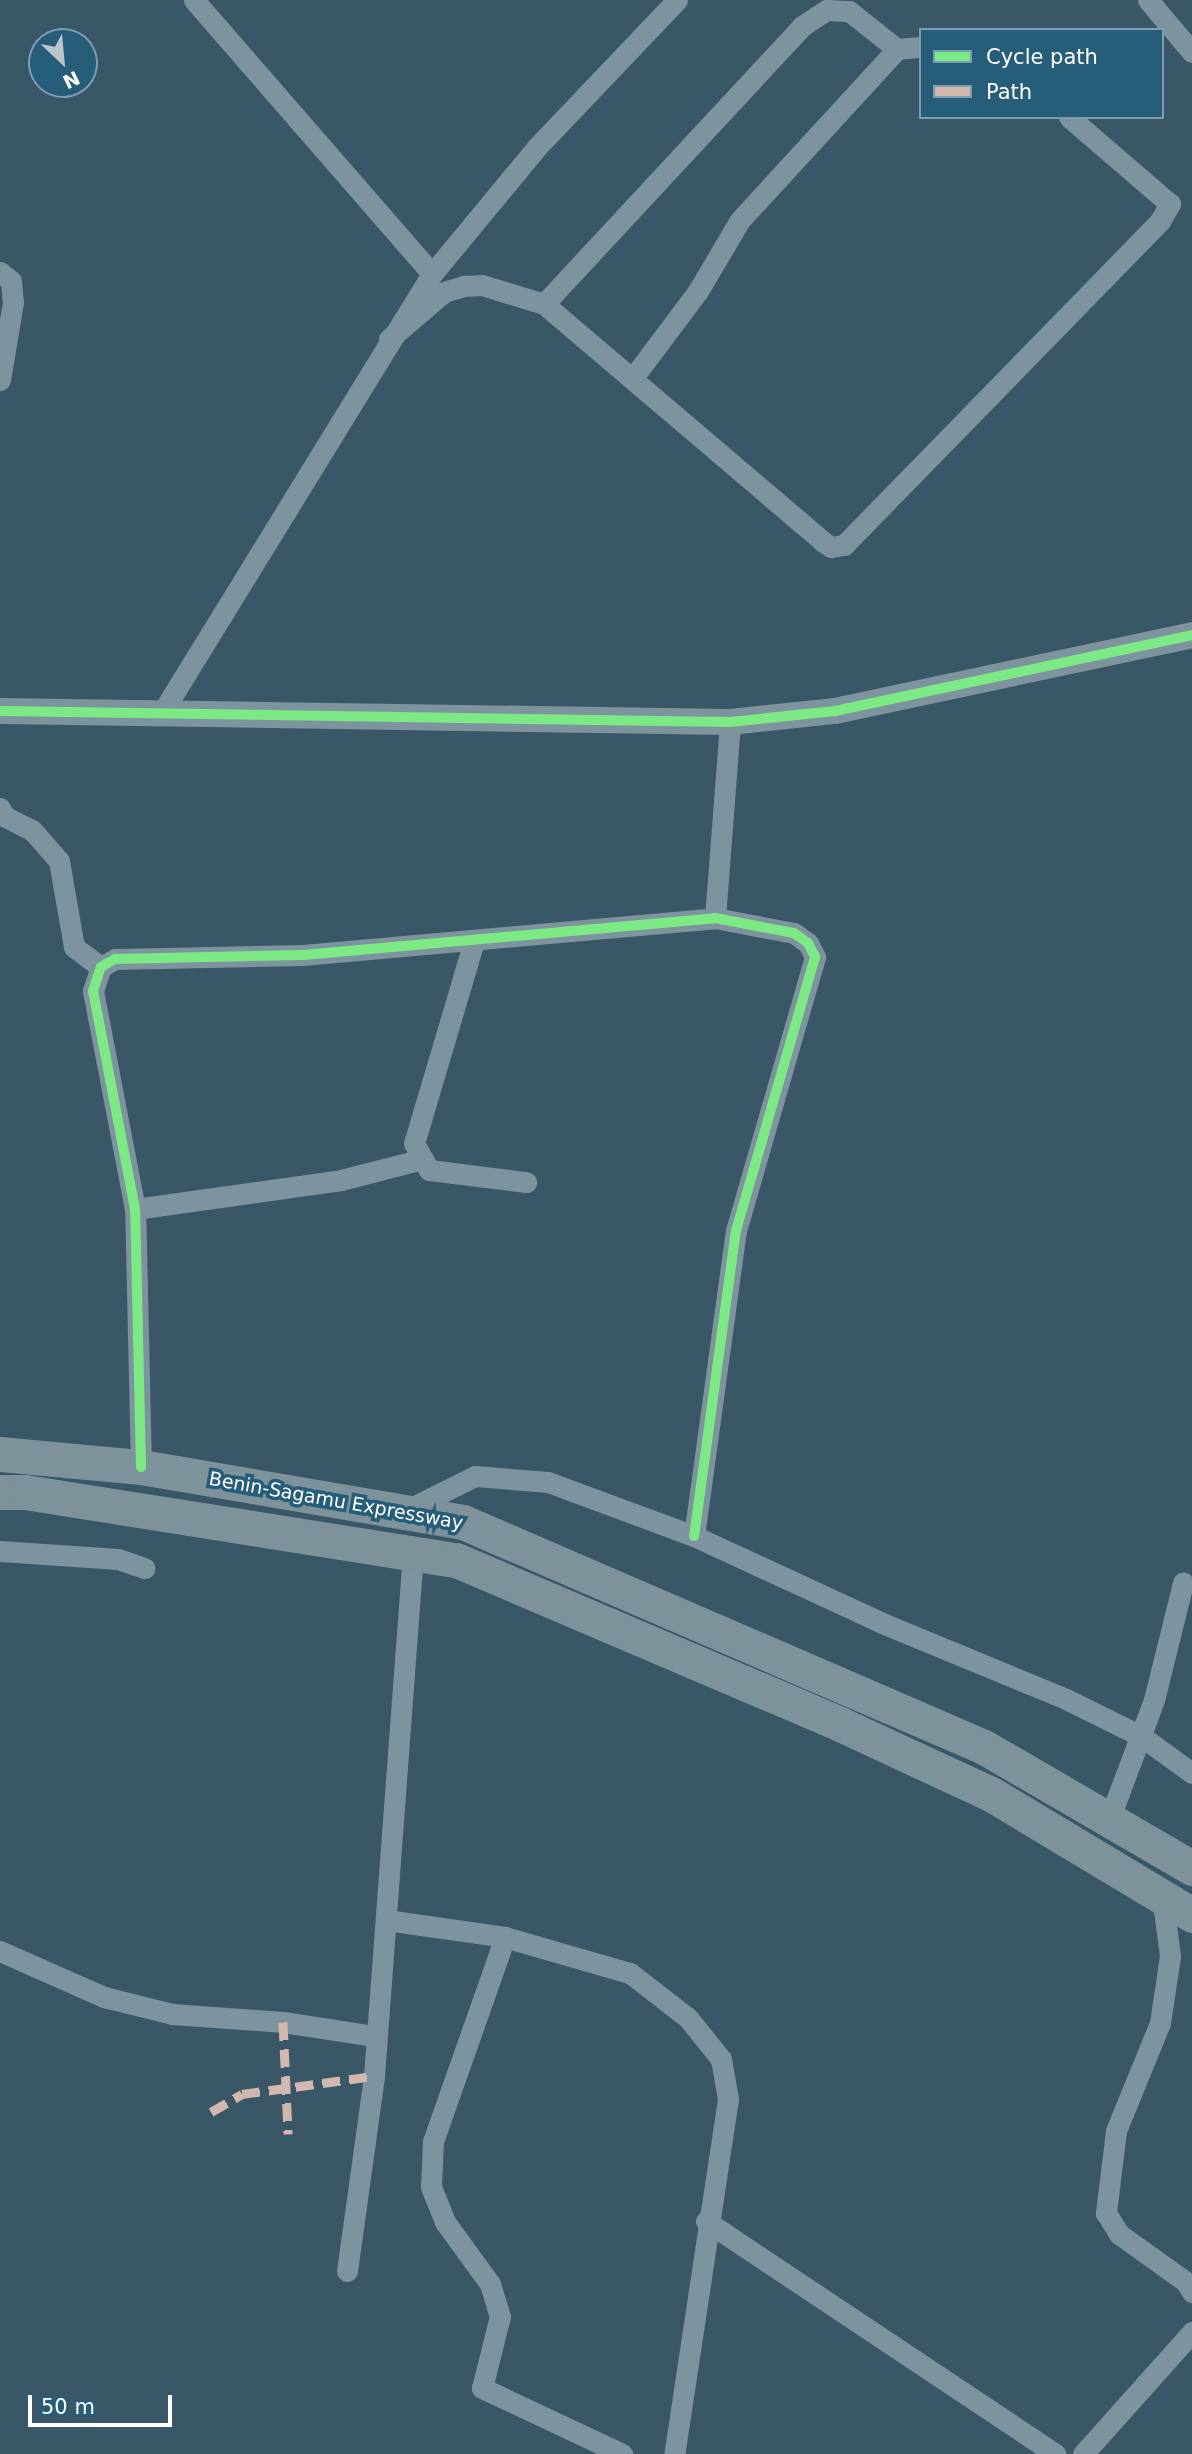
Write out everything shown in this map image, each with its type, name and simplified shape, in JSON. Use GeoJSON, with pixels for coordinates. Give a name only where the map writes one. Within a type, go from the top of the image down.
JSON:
{"type":"FeatureCollection","features":[{"type":"Feature","properties":{"kind":"highway","name":"Benin-Sagamu Expressway"},"geometry":{"type":"LineString","coordinates":[[0,1454],[141,1467],[463,1522],[984,1747],[1110,1817],[1192,1868]]}},
{"type":"Feature","properties":{"kind":"highway","name":"Benin-Sagamu Expressway"},"geometry":{"type":"LineString","coordinates":[[0,1492],[25,1492],[456,1560],[840,1724],[991,1794],[1163,1895],[1192,1915]]}},
{"type":"Feature","properties":{"kind":"street"},"geometry":{"type":"LineString","coordinates":[[194,0],[432,275]]}},
{"type":"Feature","properties":{"kind":"street"},"geometry":{"type":"LineString","coordinates":[[163,711],[389,339],[432,275],[537,147],[677,0]]}},
{"type":"Feature","properties":{"kind":"street"},"geometry":{"type":"LineString","coordinates":[[1148,0],[1192,52]]}},
{"type":"Feature","properties":{"kind":"street"},"geometry":{"type":"LineString","coordinates":[[544,304],[802,26],[827,10],[849,11],[897,49]]}},
{"type":"Feature","properties":{"kind":"street"},"geometry":{"type":"LineString","coordinates":[[632,379],[698,291],[740,220],[897,49],[919,47]]}},
{"type":"Feature","properties":{"kind":"street"},"geometry":{"type":"LineString","coordinates":[[389,339],[444,292],[464,286],[482,285],[544,304],[822,541],[831,547],[844,545],[1160,221],[1170,204],[1071,119]]}},
{"type":"Feature","properties":{"kind":"street"},"geometry":{"type":"LineString","coordinates":[[0,272],[11,281],[13,302],[0,380]]}},
{"type":"Feature","properties":{"kind":"street"},"geometry":{"type":"LineString","coordinates":[[0,711],[163,711],[730,722],[835,711],[1192,635]]}},
{"type":"Feature","properties":{"kind":"street"},"geometry":{"type":"LineString","coordinates":[[715,918],[730,722]]}},
{"type":"Feature","properties":{"kind":"street"},"geometry":{"type":"LineString","coordinates":[[0,808],[4,816],[32,830],[59,861],[74,947],[101,967]]}},
{"type":"Feature","properties":{"kind":"street"},"geometry":{"type":"LineString","coordinates":[[141,1467],[135,1209],[93,991],[101,967],[115,959],[303,955],[715,918],[794,933],[808,943],[815,957],[736,1230],[694,1536]]}},
{"type":"Feature","properties":{"kind":"street"},"geometry":{"type":"LineString","coordinates":[[474,941],[414,1143],[419,1160],[429,1170],[526,1182]]}},
{"type":"Feature","properties":{"kind":"street"},"geometry":{"type":"LineString","coordinates":[[135,1209],[341,1180],[419,1160]]}},
{"type":"Feature","properties":{"kind":"street"},"geometry":{"type":"LineString","coordinates":[[405,1511],[475,1475],[548,1482],[694,1536],[1141,1736],[1192,1773]]}},
{"type":"Feature","properties":{"kind":"street"},"geometry":{"type":"LineString","coordinates":[[0,1551],[118,1559],[144,1568]]}},
{"type":"Feature","properties":{"kind":"street"},"geometry":{"type":"LineString","coordinates":[[347,2271],[386,1920],[413,1552]]}},
{"type":"Feature","properties":{"kind":"street"},"geometry":{"type":"LineString","coordinates":[[1110,1817],[1154,1700],[1183,1583]]}},
{"type":"Feature","properties":{"kind":"street"},"geometry":{"type":"LineString","coordinates":[[1163,1895],[1170,1956],[1160,2023],[1116,2131],[1106,2213],[1119,2234],[1186,2282],[1192,2292]]}},
{"type":"Feature","properties":{"kind":"street"},"geometry":{"type":"LineString","coordinates":[[386,1920],[505,1937],[629,1973],[688,2018],[720,2059],[728,2099],[706,2221],[696,2323],[674,2454]]}},
{"type":"Feature","properties":{"kind":"street"},"geometry":{"type":"LineString","coordinates":[[505,1937],[433,2141],[431,2187],[445,2222],[490,2284],[500,2316],[482,2388],[622,2454]]}},
{"type":"Feature","properties":{"kind":"street"},"geometry":{"type":"LineString","coordinates":[[0,1951],[104,1997],[172,2014],[283,2022],[375,2036]]}},
{"type":"Feature","properties":{"kind":"street"},"geometry":{"type":"LineString","coordinates":[[706,2221],[940,2372],[1056,2454]]}},
{"type":"Feature","properties":{"kind":"street"},"geometry":{"type":"LineString","coordinates":[[1083,2454],[1192,2332]]}},
{"type":"Feature","properties":{"kind":"marked path"},"geometry":{"type":"LineString","coordinates":[[283,2022],[288,2134]]}},
{"type":"Feature","properties":{"kind":"marked path"},"geometry":{"type":"LineString","coordinates":[[211,2112],[242,2094],[374,2076]]}},
{"type":"Feature","properties":{"kind":"cycle path"},"geometry":{"type":"LineString","coordinates":[[0,711],[730,722],[835,711],[1192,635]]}},
{"type":"Feature","properties":{"kind":"cycle path"},"geometry":{"type":"LineString","coordinates":[[141,1467],[135,1209],[93,991],[101,967],[115,959],[303,955],[715,918],[794,933],[808,943],[815,957],[736,1230],[694,1536]]}}]}
